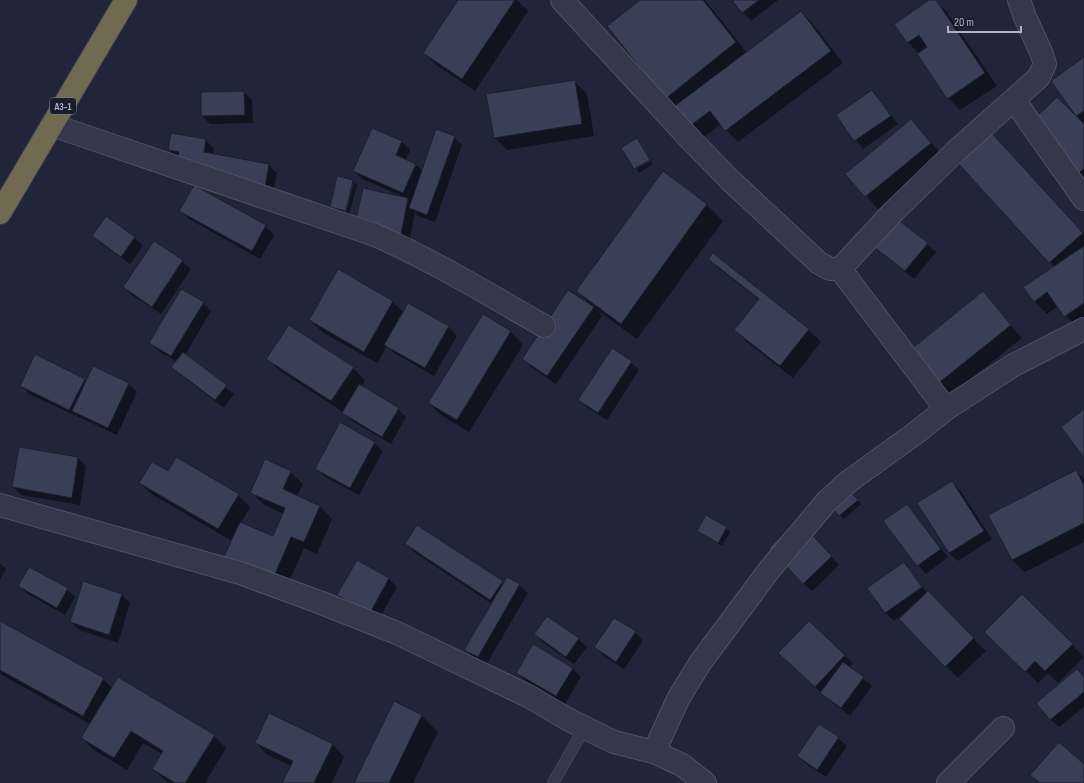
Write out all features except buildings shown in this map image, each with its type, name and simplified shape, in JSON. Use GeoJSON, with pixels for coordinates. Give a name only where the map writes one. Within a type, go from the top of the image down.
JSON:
{"type":"FeatureCollection","features":[{"type":"Feature","properties":{"kind":"highway","name":"A3-1"},"geometry":{"type":"LineString","coordinates":[[0,213],[126,0]]}},
{"type":"Feature","properties":{"kind":"street"},"geometry":{"type":"LineString","coordinates":[[562,0],[730,180],[819,264],[830,269],[840,269],[894,211],[956,151],[1039,77],[1044,64],[1041,52],[1019,0]]}},
{"type":"Feature","properties":{"kind":"street"},"geometry":{"type":"LineString","coordinates":[[1014,100],[1084,199]]}},
{"type":"Feature","properties":{"kind":"street"},"geometry":{"type":"LineString","coordinates":[[52,125],[375,235],[411,251],[544,326]]}},
{"type":"Feature","properties":{"kind":"street"},"geometry":{"type":"LineString","coordinates":[[840,269],[946,409]]}},
{"type":"Feature","properties":{"kind":"street"},"geometry":{"type":"LineString","coordinates":[[654,752],[678,699],[700,663],[797,534],[827,501],[848,482],[946,409],[1012,366],[1084,329]]}},
{"type":"Feature","properties":{"kind":"street"},"geometry":{"type":"LineString","coordinates":[[0,505],[240,573],[320,602],[411,640],[530,697],[614,742],[654,752],[682,766],[705,783]]}},
{"type":"Feature","properties":{"kind":"street"},"geometry":{"type":"LineString","coordinates":[[948,783],[1003,728]]}},
{"type":"Feature","properties":{"kind":"lane"},"geometry":{"type":"LineString","coordinates":[[553,783],[585,727]]}}]}
